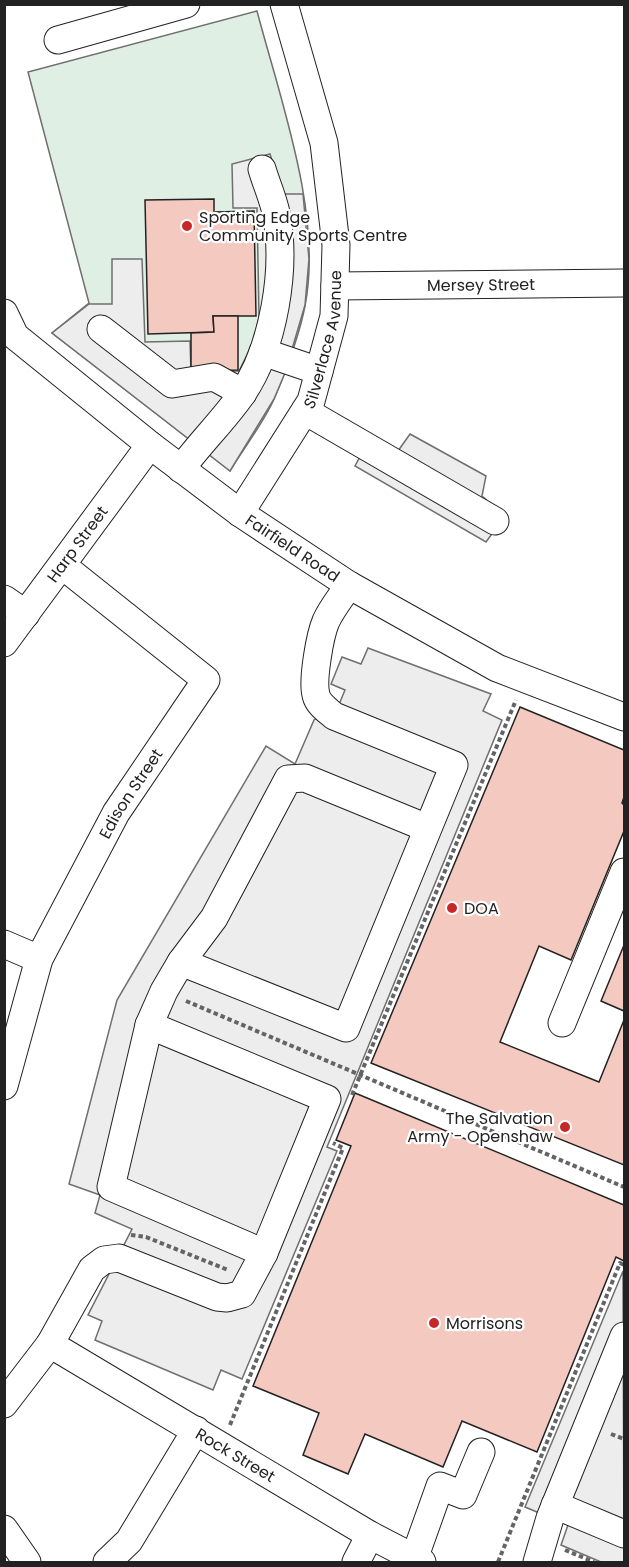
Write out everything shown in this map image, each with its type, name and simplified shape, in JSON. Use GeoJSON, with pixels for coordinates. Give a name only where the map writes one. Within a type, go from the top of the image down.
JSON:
{"type":"FeatureCollection","features":[{"type":"Feature","properties":{"kind":"street"},"geometry":{"type":"LineString","coordinates":[[58,40],[107,16],[186,4]]}},
{"type":"Feature","properties":{"kind":"street","name":"Silverlace Avenue"},"geometry":{"type":"LineString","coordinates":[[240,513],[311,401],[334,316],[336,245],[324,143],[284,4]]}},
{"type":"Feature","properties":{"kind":"street"},"geometry":{"type":"LineString","coordinates":[[181,469],[243,393],[263,352],[279,287],[279,250],[276,213],[262,169]]}},
{"type":"Feature","properties":{"kind":"street","name":"Mersey Street"},"geometry":{"type":"LineString","coordinates":[[335,286],[624,283]]}},
{"type":"Feature","properties":{"kind":"street"},"geometry":{"type":"LineString","coordinates":[[101,329],[172,384],[214,377],[243,393]]}},
{"type":"Feature","properties":{"kind":"street","name":"Fairfield Road"},"geometry":{"type":"LineString","coordinates":[[8,330],[181,469],[240,513],[349,585],[497,668],[624,717]]}},
{"type":"Feature","properties":{"kind":"street"},"geometry":{"type":"LineString","coordinates":[[263,352],[319,371]]}},
{"type":"Feature","properties":{"kind":"street"},"geometry":{"type":"LineString","coordinates":[[305,411],[495,521]]}},
{"type":"Feature","properties":{"kind":"street","name":"Harp Street"},"geometry":{"type":"LineString","coordinates":[[4,644],[15,607],[63,566],[150,445]]}},
{"type":"Feature","properties":{"kind":"street","name":"Edison Street"},"geometry":{"type":"LineString","coordinates":[[4,1086],[39,959],[116,813],[206,680],[63,566]]}},
{"type":"Feature","properties":{"kind":"street"},"geometry":{"type":"LineString","coordinates":[[181,962],[346,1028],[454,765],[334,716],[320,704],[315,694],[315,679],[327,620],[349,585]]}},
{"type":"Feature","properties":{"kind":"street"},"geometry":{"type":"LineString","coordinates":[[264,1253],[111,1187],[149,1025],[164,991],[181,962],[214,918],[288,779],[305,778],[427,828]]}},
{"type":"Feature","properties":{"kind":"street"},"geometry":{"type":"LineString","coordinates":[[562,1023],[624,872]]}},
{"type":"Feature","properties":{"kind":"street"},"geometry":{"type":"LineString","coordinates":[[4,944],[39,959]]}},
{"type":"Feature","properties":{"kind":"street"},"geometry":{"type":"LineString","coordinates":[[4,1404],[50,1344],[92,1269],[104,1260],[119,1258],[217,1297],[227,1298],[242,1294],[264,1253],[327,1099],[149,1025]]}},
{"type":"Feature","properties":{"kind":"street"},"geometry":{"type":"LineString","coordinates":[[540,1552],[555,1505],[624,1336]]}},
{"type":"Feature","properties":{"kind":"street","name":"Rock Street"},"geometry":{"type":"LineString","coordinates":[[50,1344],[370,1535],[418,1561]]}},
{"type":"Feature","properties":{"kind":"street"},"geometry":{"type":"LineString","coordinates":[[107,1563],[129,1541],[196,1430]]}},
{"type":"Feature","properties":{"kind":"street"},"geometry":{"type":"LineString","coordinates":[[418,1561],[440,1486],[463,1495],[481,1452]]}},
{"type":"Feature","properties":{"kind":"street"},"geometry":{"type":"LineString","coordinates":[[555,1505],[624,1534]]}},
{"type":"Feature","properties":{"kind":"street"},"geometry":{"type":"LineString","coordinates":[[356,1563],[370,1535]]}},
{"type":"Feature","properties":{"kind":"path"},"geometry":{"type":"LineString","coordinates":[[349,1104],[525,679]]}},
{"type":"Feature","properties":{"kind":"path"},"geometry":{"type":"LineString","coordinates":[[164,991],[624,1186]]}},
{"type":"Feature","properties":{"kind":"path"},"geometry":{"type":"LineString","coordinates":[[222,1445],[343,1148],[332,1143],[336,1133]]}},
{"type":"Feature","properties":{"kind":"path"},"geometry":{"type":"LineString","coordinates":[[498,1563],[620,1263],[624,1265]]}},
{"type":"Feature","properties":{"kind":"path"},"geometry":{"type":"LineString","coordinates":[[540,1552],[594,1563]]}},
{"type":"Feature","properties":{"kind":"green space","name":"Sporting Edge Community Sports Centre"},"geometry":{"type":"Polygon","coordinates":[[[257,11],[287,119],[304,196],[309,271],[305,306],[284,375],[265,416],[230,471],[52,333],[89,303],[28,72],[257,11]]]}},
{"type":"Feature","properties":{"kind":"shaded area"},"geometry":{"type":"Polygon","coordinates":[[[270,154],[283,194],[303,194],[309,259],[305,305],[285,373],[274,399],[230,471],[52,333],[89,304],[112,304],[112,259],[142,259],[145,342],[190,341],[191,372],[239,371],[253,343],[259,317],[257,208],[233,208],[232,164],[270,154]]]}},
{"type":"Feature","properties":{"kind":"shaded area"},"geometry":{"type":"Polygon","coordinates":[[[410,434],[486,476],[482,496],[505,516],[486,542],[355,466],[369,440],[398,451],[410,434]]]}},
{"type":"Feature","properties":{"kind":"shaded area"},"geometry":{"type":"Polygon","coordinates":[[[368,648],[491,694],[483,711],[502,720],[327,1147],[337,1151],[242,1379],[221,1370],[213,1390],[95,1340],[102,1321],[88,1315],[132,1229],[95,1213],[100,1195],[69,1184],[117,1000],[266,746],[295,764],[314,720],[340,702],[345,690],[331,684],[342,657],[361,664],[368,648]]]}},
{"type":"Feature","properties":{"kind":"shaded area"},"geometry":{"type":"Polygon","coordinates":[[[623,1271],[624,1562],[601,1562],[561,1545],[568,1525],[525,1507],[623,1271]]]}},
{"type":"Feature","properties":{"kind":"building"},"geometry":{"type":"Polygon","coordinates":[[[214,199],[214,212],[254,211],[256,316],[213,316],[214,332],[148,334],[145,200],[214,199]]]}},
{"type":"Feature","properties":{"kind":"building"},"geometry":{"type":"Polygon","coordinates":[[[213,316],[238,316],[238,370],[191,371],[191,333],[214,332],[213,316]]]}},
{"type":"Feature","properties":{"kind":"building"},"geometry":{"type":"Polygon","coordinates":[[[520,707],[624,750],[622,803],[624,805],[624,831],[571,960],[539,946],[500,1042],[599,1082],[624,1020],[624,1165],[371,1063],[520,707]]]}},
{"type":"Feature","properties":{"kind":"building"},"geometry":{"type":"Polygon","coordinates":[[[624,945],[624,1011],[601,1001],[624,945]]]}},
{"type":"Feature","properties":{"kind":"building","name":"Morrisons"},"geometry":{"type":"Polygon","coordinates":[[[355,1093],[624,1205],[624,1261],[616,1257],[537,1452],[462,1421],[443,1467],[365,1434],[348,1474],[303,1455],[319,1413],[253,1386],[351,1146],[336,1140],[355,1093]]]}},
{"type":"Feature","properties":{"kind":"place","name":"Sporting Edge Community Sports Centre"},"geometry":{"type":"Point","coordinates":[187,226]}},
{"type":"Feature","properties":{"kind":"place","name":"DOA"},"geometry":{"type":"Point","coordinates":[452,908]}},
{"type":"Feature","properties":{"kind":"place","name":"The Salvation Army - Openshaw"},"geometry":{"type":"Point","coordinates":[565,1127]}},
{"type":"Feature","properties":{"kind":"place","name":"Morrisons"},"geometry":{"type":"Point","coordinates":[434,1323]}}]}
